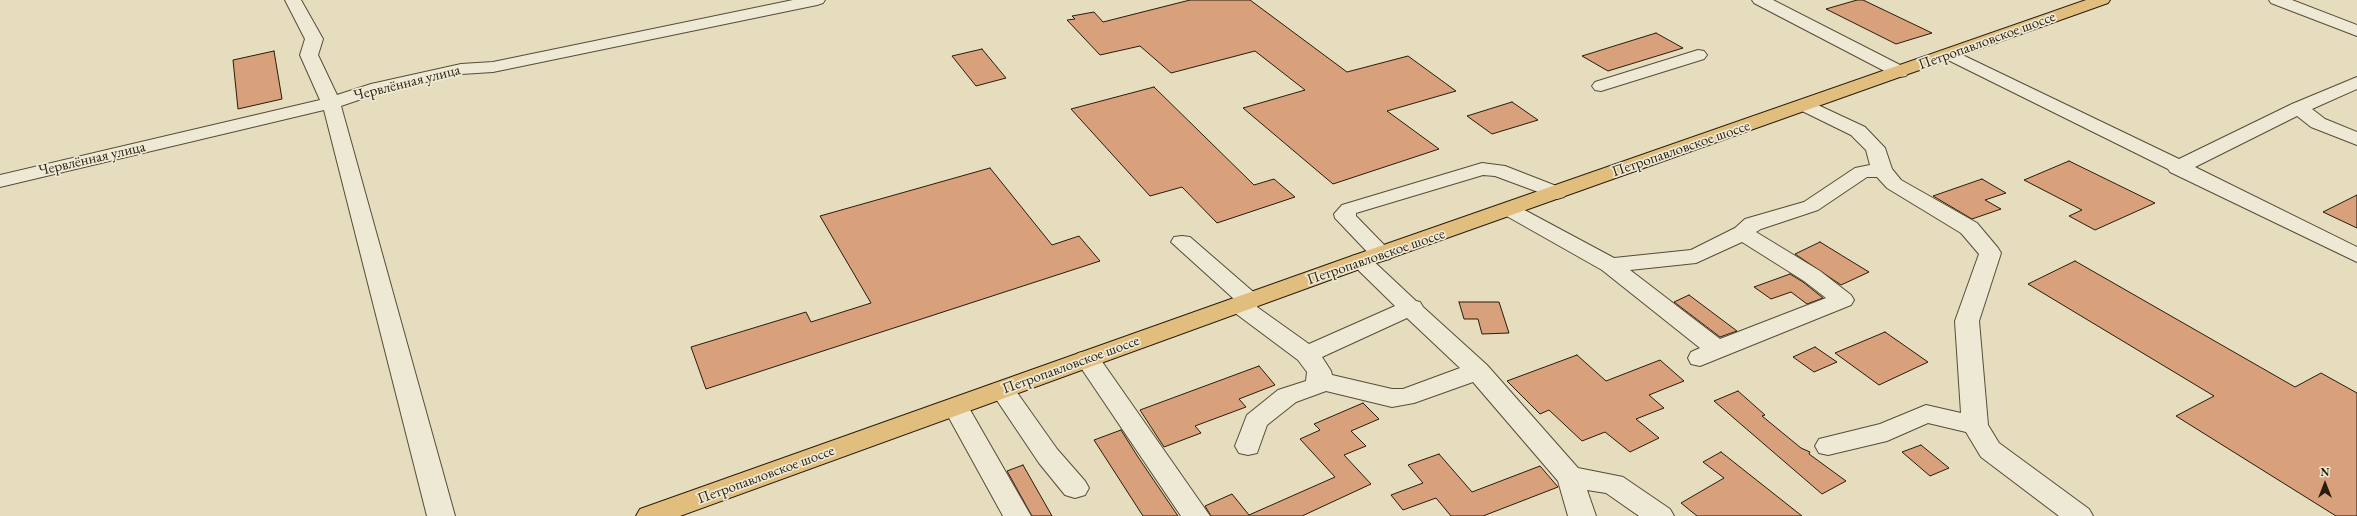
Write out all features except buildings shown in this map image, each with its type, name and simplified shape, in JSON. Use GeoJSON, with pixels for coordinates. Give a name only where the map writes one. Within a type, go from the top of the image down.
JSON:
{"type":"FeatureCollection","features":[{"type":"Feature","properties":{"kind":"main road","name":"Петропавловское шоссе"},"geometry":{"type":"LineString","coordinates":[[650,516],[1244,303],[2102,0]]}},
{"type":"Feature","properties":{"kind":"street"},"geometry":{"type":"LineString","coordinates":[[293,0],[314,39],[309,55],[331,103],[441,516]]}},
{"type":"Feature","properties":{"kind":"street","name":"Червлённая улица"},"geometry":{"type":"LineString","coordinates":[[0,181],[331,103],[377,88],[461,69],[493,67],[817,0]]}},
{"type":"Feature","properties":{"kind":"street"},"geometry":{"type":"LineString","coordinates":[[1760,0],[1900,72]]}},
{"type":"Feature","properties":{"kind":"street"},"geometry":{"type":"LineString","coordinates":[[2276,0],[2357,31]]}},
{"type":"Feature","properties":{"kind":"street"},"geometry":{"type":"LineString","coordinates":[[1950,54],[2177,168],[2357,255]]}},
{"type":"Feature","properties":{"kind":"street"},"geometry":{"type":"LineString","coordinates":[[1601,86],[1698,55]]}},
{"type":"Feature","properties":{"kind":"street"},"geometry":{"type":"LineString","coordinates":[[2177,168],[2299,108],[2357,82]]}},
{"type":"Feature","properties":{"kind":"street"},"geometry":{"type":"LineString","coordinates":[[1805,105],[1858,131],[1875,148],[1882,170],[1894,184],[1969,228],[1990,253],[1967,321],[1975,424],[1990,450],[2079,516]]}},
{"type":"Feature","properties":{"kind":"street"},"geometry":{"type":"LineString","coordinates":[[2299,108],[2318,123],[2357,139]]}},
{"type":"Feature","properties":{"kind":"street"},"geometry":{"type":"LineString","coordinates":[[1557,193],[1490,169],[1350,209],[1345,214],[1371,258],[1412,308],[1478,371],[1570,477],[1582,516]]}},
{"type":"Feature","properties":{"kind":"street"},"geometry":{"type":"LineString","coordinates":[[1610,265],[1696,256],[1743,233],[1753,224],[1811,206],[1862,172],[1882,170]]}},
{"type":"Feature","properties":{"kind":"street"},"geometry":{"type":"LineString","coordinates":[[1510,210],[1610,265],[1709,353],[1843,300],[1812,276],[1775,256],[1743,233]]}},
{"type":"Feature","properties":{"kind":"street"},"geometry":{"type":"LineString","coordinates":[[1182,242],[1244,303],[1307,354],[1319,371],[1320,381],[1315,387],[1287,396],[1256,421],[1248,446]]}},
{"type":"Feature","properties":{"kind":"street"},"geometry":{"type":"LineString","coordinates":[[1307,354],[1412,308]]}},
{"type":"Feature","properties":{"kind":"street"},"geometry":{"type":"LineString","coordinates":[[1087,359],[1196,516]]}},
{"type":"Feature","properties":{"kind":"street"},"geometry":{"type":"LineString","coordinates":[[1320,381],[1392,398],[1405,397],[1478,371]]}},
{"type":"Feature","properties":{"kind":"street"},"geometry":{"type":"LineString","coordinates":[[1002,390],[1048,456],[1075,488]]}},
{"type":"Feature","properties":{"kind":"street"},"geometry":{"type":"LineString","coordinates":[[956,407],[1017,516]]}},
{"type":"Feature","properties":{"kind":"street"},"geometry":{"type":"LineString","coordinates":[[1828,446],[1887,432],[1926,414],[1975,424]]}},
{"type":"Feature","properties":{"kind":"street"},"geometry":{"type":"LineString","coordinates":[[1570,477],[1613,484],[1660,516]]}}]}
